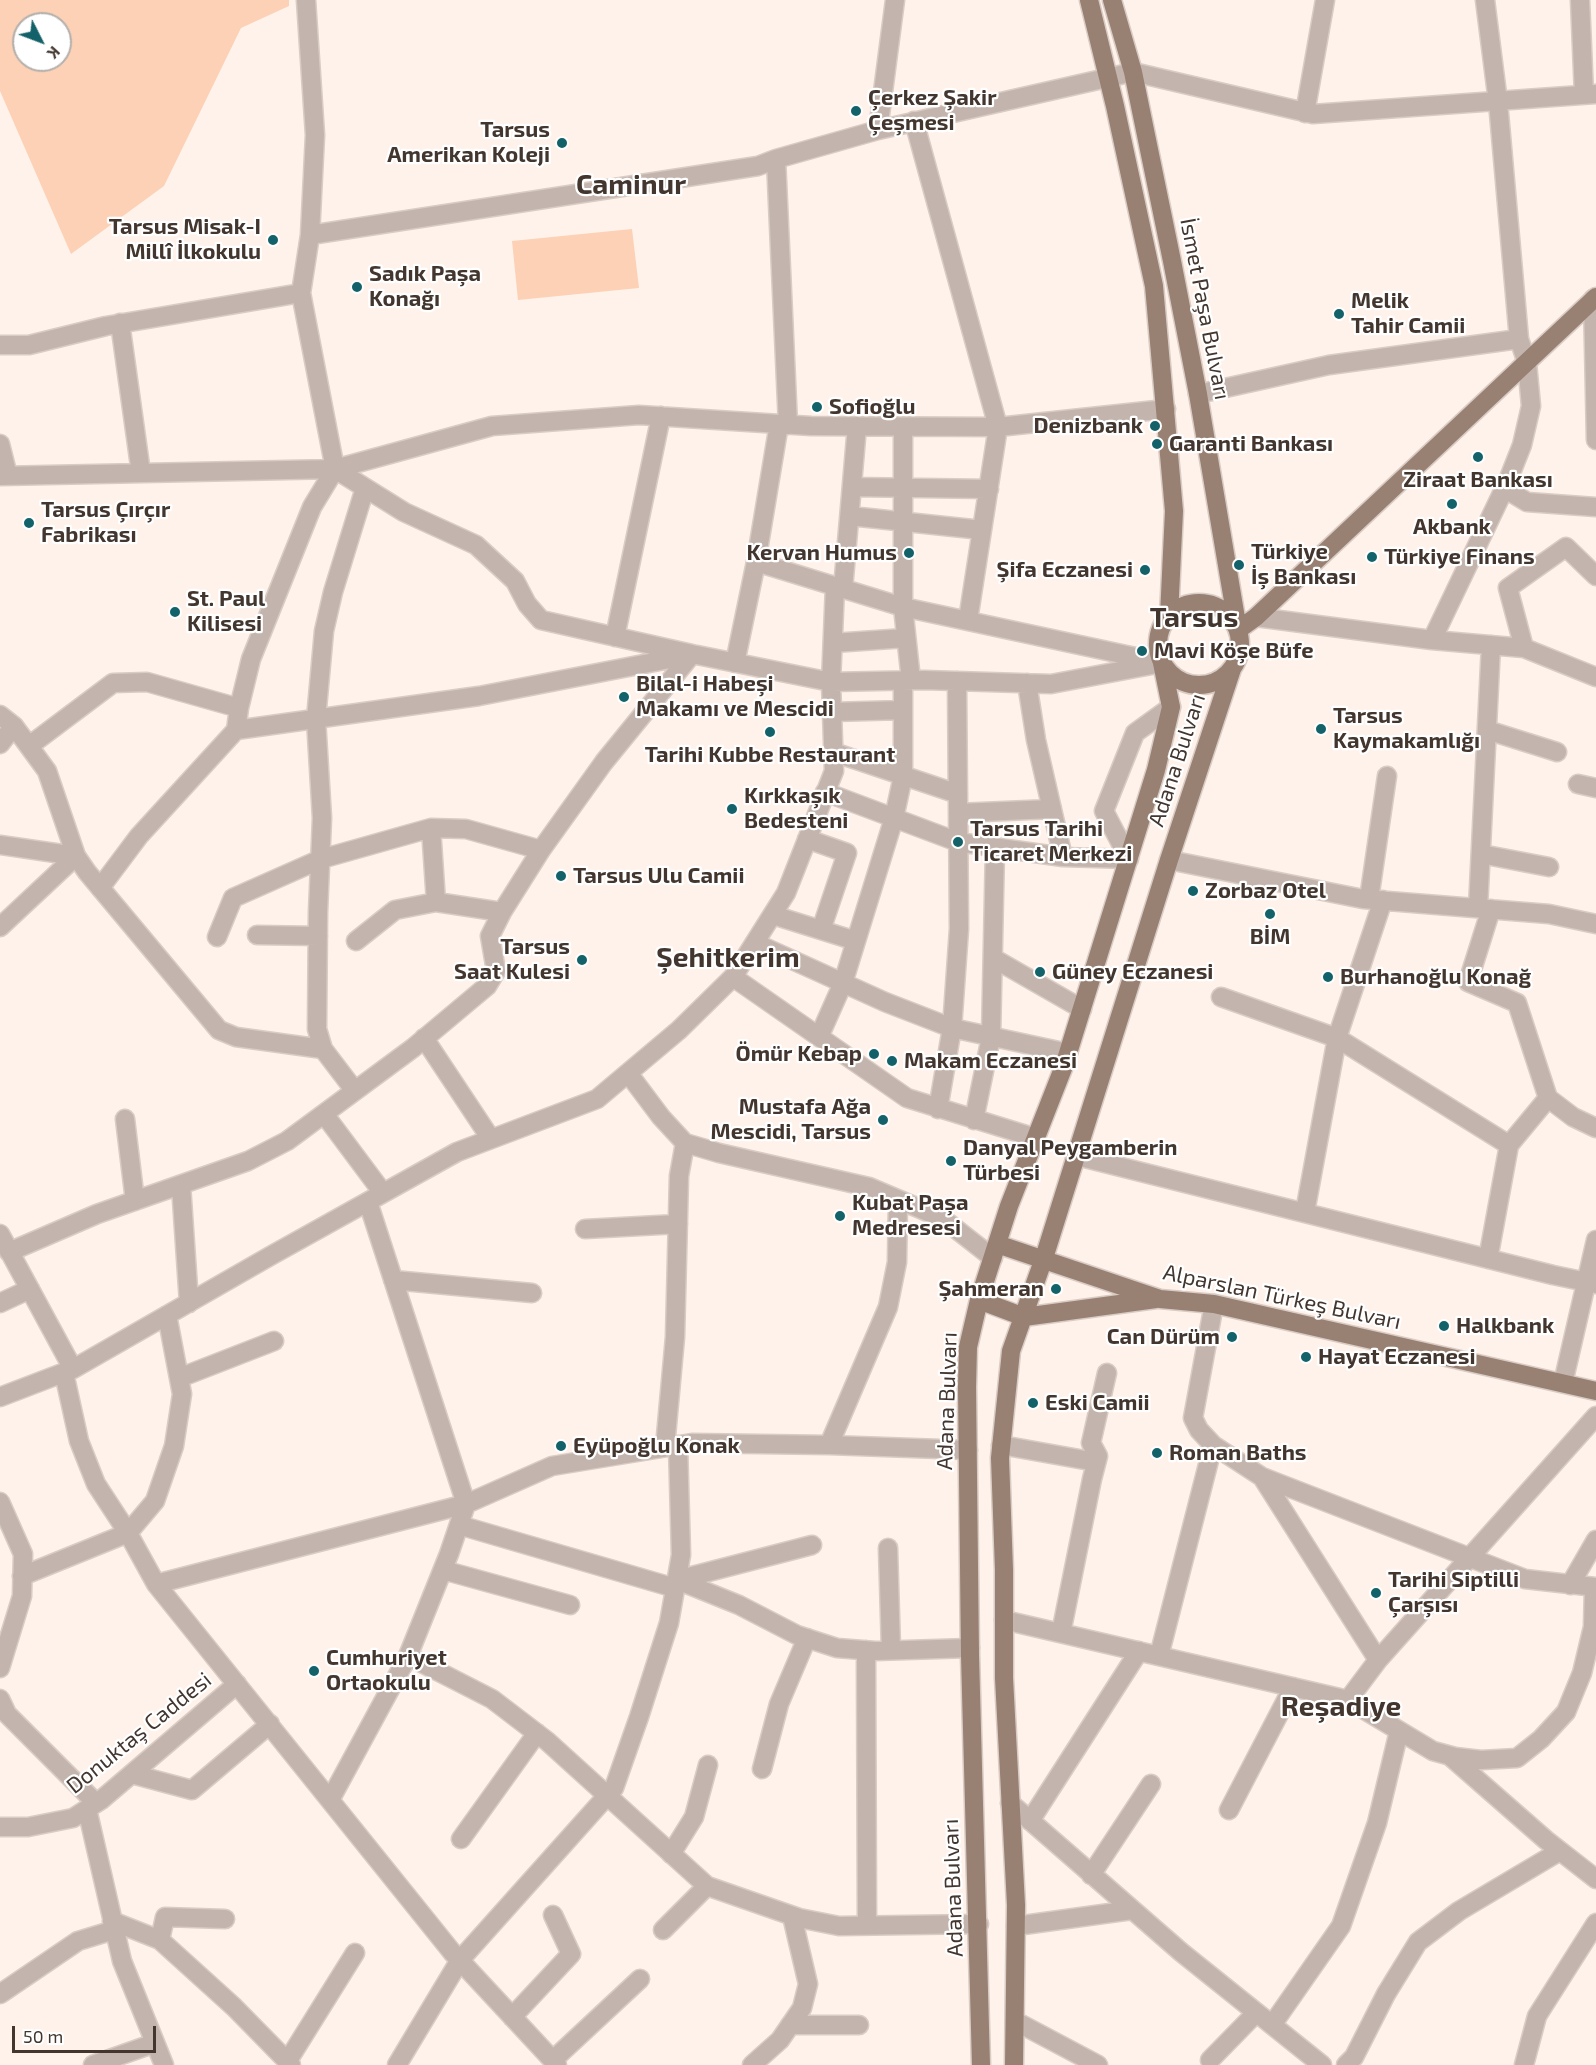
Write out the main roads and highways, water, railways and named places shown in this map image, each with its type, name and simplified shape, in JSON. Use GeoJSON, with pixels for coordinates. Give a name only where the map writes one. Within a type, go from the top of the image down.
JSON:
{"type":"FeatureCollection","features":[{"type":"Feature","properties":{"kind":"main road"},"geometry":{"type":"LineString","coordinates":[[1089,0],[1154,286],[1174,511],[1169,616]]}},
{"type":"Feature","properties":{"kind":"main road","name":"İsmet Paşa Bulvarı"},"geometry":{"type":"LineString","coordinates":[[1113,0],[1133,72],[1198,394],[1238,630]]}},
{"type":"Feature","properties":{"kind":"main road"},"geometry":{"type":"LineString","coordinates":[[1238,630],[1256,617],[1595,299]]}},
{"type":"Feature","properties":{"kind":"main road"},"geometry":{"type":"LineString","coordinates":[[1196,603],[1210,604],[1222,609],[1232,618],[1238,630],[1240,650],[1232,669],[1222,679],[1195,686],[1182,682],[1170,674],[1162,663],[1158,649],[1158,635],[1169,616],[1184,606],[1196,603]]}},
{"type":"Feature","properties":{"kind":"main road","name":"Adana Bulvarı"},"geometry":{"type":"LineString","coordinates":[[981,2065],[970,1648],[968,1347],[979,1300],[1009,1206],[1068,1053],[1156,770],[1171,707],[1162,663]]}},
{"type":"Feature","properties":{"kind":"main road","name":"Adana Bulvarı"},"geometry":{"type":"LineString","coordinates":[[1014,2065],[1016,1926],[1004,1678],[1001,1445],[1011,1352],[1044,1258],[1168,860],[1232,669]]}},
{"type":"Feature","properties":{"kind":"main road","name":"Alparslan Türkeş Bulvarı"},"geometry":{"type":"LineString","coordinates":[[995,1251],[1044,1258],[1160,1299],[1214,1304],[1596,1391]]}},
{"type":"Feature","properties":{"kind":"main road"},"geometry":{"type":"LineString","coordinates":[[979,1300],[1024,1317],[1160,1299]]}},
{"type":"Feature","properties":{"kind":"place","name":"Çerkez Şakir Çeşmesi"},"geometry":{"type":"Point","coordinates":[856,111]}},
{"type":"Feature","properties":{"kind":"place","name":"Tarsus Amerikan Koleji"},"geometry":{"type":"Point","coordinates":[562,143]}},
{"type":"Feature","properties":{"kind":"place","name":"Tarsus Misak-I Millî İlkokulu"},"geometry":{"type":"Point","coordinates":[273,240]}},
{"type":"Feature","properties":{"kind":"place","name":"Sadık Paşa Konağı"},"geometry":{"type":"Point","coordinates":[357,287]}},
{"type":"Feature","properties":{"kind":"place","name":"Melik Tahir Camii"},"geometry":{"type":"Point","coordinates":[1339,314]}},
{"type":"Feature","properties":{"kind":"place","name":"Sofioğlu"},"geometry":{"type":"Point","coordinates":[817,407]}},
{"type":"Feature","properties":{"kind":"place","name":"Denizbank"},"geometry":{"type":"Point","coordinates":[1155,426]}},
{"type":"Feature","properties":{"kind":"place","name":"Garanti Bankası"},"geometry":{"type":"Point","coordinates":[1157,444]}},
{"type":"Feature","properties":{"kind":"place","name":"Ziraat Bankası"},"geometry":{"type":"Point","coordinates":[1478,457]}},
{"type":"Feature","properties":{"kind":"place","name":"Akbank"},"geometry":{"type":"Point","coordinates":[1452,504]}},
{"type":"Feature","properties":{"kind":"place","name":"Tarsus Çırçır Fabrikası"},"geometry":{"type":"Point","coordinates":[29,523]}},
{"type":"Feature","properties":{"kind":"place","name":"Kervan Humus"},"geometry":{"type":"Point","coordinates":[909,553]}},
{"type":"Feature","properties":{"kind":"place","name":"Türkiye Finans"},"geometry":{"type":"Point","coordinates":[1372,557]}},
{"type":"Feature","properties":{"kind":"place","name":"Türkiye İş Bankası"},"geometry":{"type":"Point","coordinates":[1239,565]}},
{"type":"Feature","properties":{"kind":"place","name":"Şifa Eczanesi"},"geometry":{"type":"Point","coordinates":[1145,570]}},
{"type":"Feature","properties":{"kind":"place","name":"St. Paul Kilisesi"},"geometry":{"type":"Point","coordinates":[175,612]}},
{"type":"Feature","properties":{"kind":"place","name":"Mavi Köşe Büfe"},"geometry":{"type":"Point","coordinates":[1142,651]}},
{"type":"Feature","properties":{"kind":"place","name":"Bilal-i Habeşi Makamı ve Mescidi"},"geometry":{"type":"Point","coordinates":[624,697]}},
{"type":"Feature","properties":{"kind":"place","name":"Tarsus Kaymakamlığı"},"geometry":{"type":"Point","coordinates":[1321,729]}},
{"type":"Feature","properties":{"kind":"place","name":"Tarihi Kubbe Restaurant"},"geometry":{"type":"Point","coordinates":[770,732]}},
{"type":"Feature","properties":{"kind":"place","name":"Kırkkaşık Bedesteni"},"geometry":{"type":"Point","coordinates":[732,809]}},
{"type":"Feature","properties":{"kind":"place","name":"Tarsus Tarihi Ticaret Merkezi"},"geometry":{"type":"Point","coordinates":[958,842]}},
{"type":"Feature","properties":{"kind":"place","name":"Tarsus Ulu Camii"},"geometry":{"type":"Point","coordinates":[561,876]}},
{"type":"Feature","properties":{"kind":"place","name":"Zorbaz Otel"},"geometry":{"type":"Point","coordinates":[1193,891]}},
{"type":"Feature","properties":{"kind":"place","name":"BİM"},"geometry":{"type":"Point","coordinates":[1270,914]}},
{"type":"Feature","properties":{"kind":"place","name":"Tarsus Saat Kulesi"},"geometry":{"type":"Point","coordinates":[582,960]}},
{"type":"Feature","properties":{"kind":"place","name":"Güney Eczanesi"},"geometry":{"type":"Point","coordinates":[1040,972]}},
{"type":"Feature","properties":{"kind":"place","name":"Burhanoğlu Konağ"},"geometry":{"type":"Point","coordinates":[1328,977]}},
{"type":"Feature","properties":{"kind":"place","name":"Ömür Kebap"},"geometry":{"type":"Point","coordinates":[874,1054]}},
{"type":"Feature","properties":{"kind":"place","name":"Makam Eczanesi"},"geometry":{"type":"Point","coordinates":[892,1061]}},
{"type":"Feature","properties":{"kind":"place","name":"Mustafa Ağa Mescidi, Tarsus"},"geometry":{"type":"Point","coordinates":[883,1120]}},
{"type":"Feature","properties":{"kind":"place","name":"Danyal Peygamberin Türbesi"},"geometry":{"type":"Point","coordinates":[951,1161]}},
{"type":"Feature","properties":{"kind":"place","name":"Kubat Paşa Medresesi"},"geometry":{"type":"Point","coordinates":[840,1216]}},
{"type":"Feature","properties":{"kind":"place","name":"Şahmeran"},"geometry":{"type":"Point","coordinates":[1056,1289]}},
{"type":"Feature","properties":{"kind":"place","name":"Halkbank"},"geometry":{"type":"Point","coordinates":[1444,1326]}},
{"type":"Feature","properties":{"kind":"place","name":"Can Dürüm"},"geometry":{"type":"Point","coordinates":[1232,1337]}},
{"type":"Feature","properties":{"kind":"place","name":"Hayat Eczanesi"},"geometry":{"type":"Point","coordinates":[1306,1357]}},
{"type":"Feature","properties":{"kind":"place","name":"Eski Camii"},"geometry":{"type":"Point","coordinates":[1033,1403]}},
{"type":"Feature","properties":{"kind":"place","name":"Eyüpoğlu Konak"},"geometry":{"type":"Point","coordinates":[561,1446]}},
{"type":"Feature","properties":{"kind":"place","name":"Roman Baths"},"geometry":{"type":"Point","coordinates":[1157,1453]}},
{"type":"Feature","properties":{"kind":"place","name":"Tarihi Siptilli Çarşısı"},"geometry":{"type":"Point","coordinates":[1376,1593]}},
{"type":"Feature","properties":{"kind":"place","name":"Cumhuriyet Ortaokulu"},"geometry":{"type":"Point","coordinates":[314,1671]}},
{"type":"Feature","properties":{"kind":"district","name":"Caminur"},"geometry":{"type":"Point","coordinates":[631,185]}},
{"type":"Feature","properties":{"kind":"district","name":"Tarsus"},"geometry":{"type":"Point","coordinates":[1194,618]}},
{"type":"Feature","properties":{"kind":"district","name":"Şehitkerim"},"geometry":{"type":"Point","coordinates":[728,958]}},
{"type":"Feature","properties":{"kind":"district","name":"Reşadiye"},"geometry":{"type":"Point","coordinates":[1341,1707]}}]}
